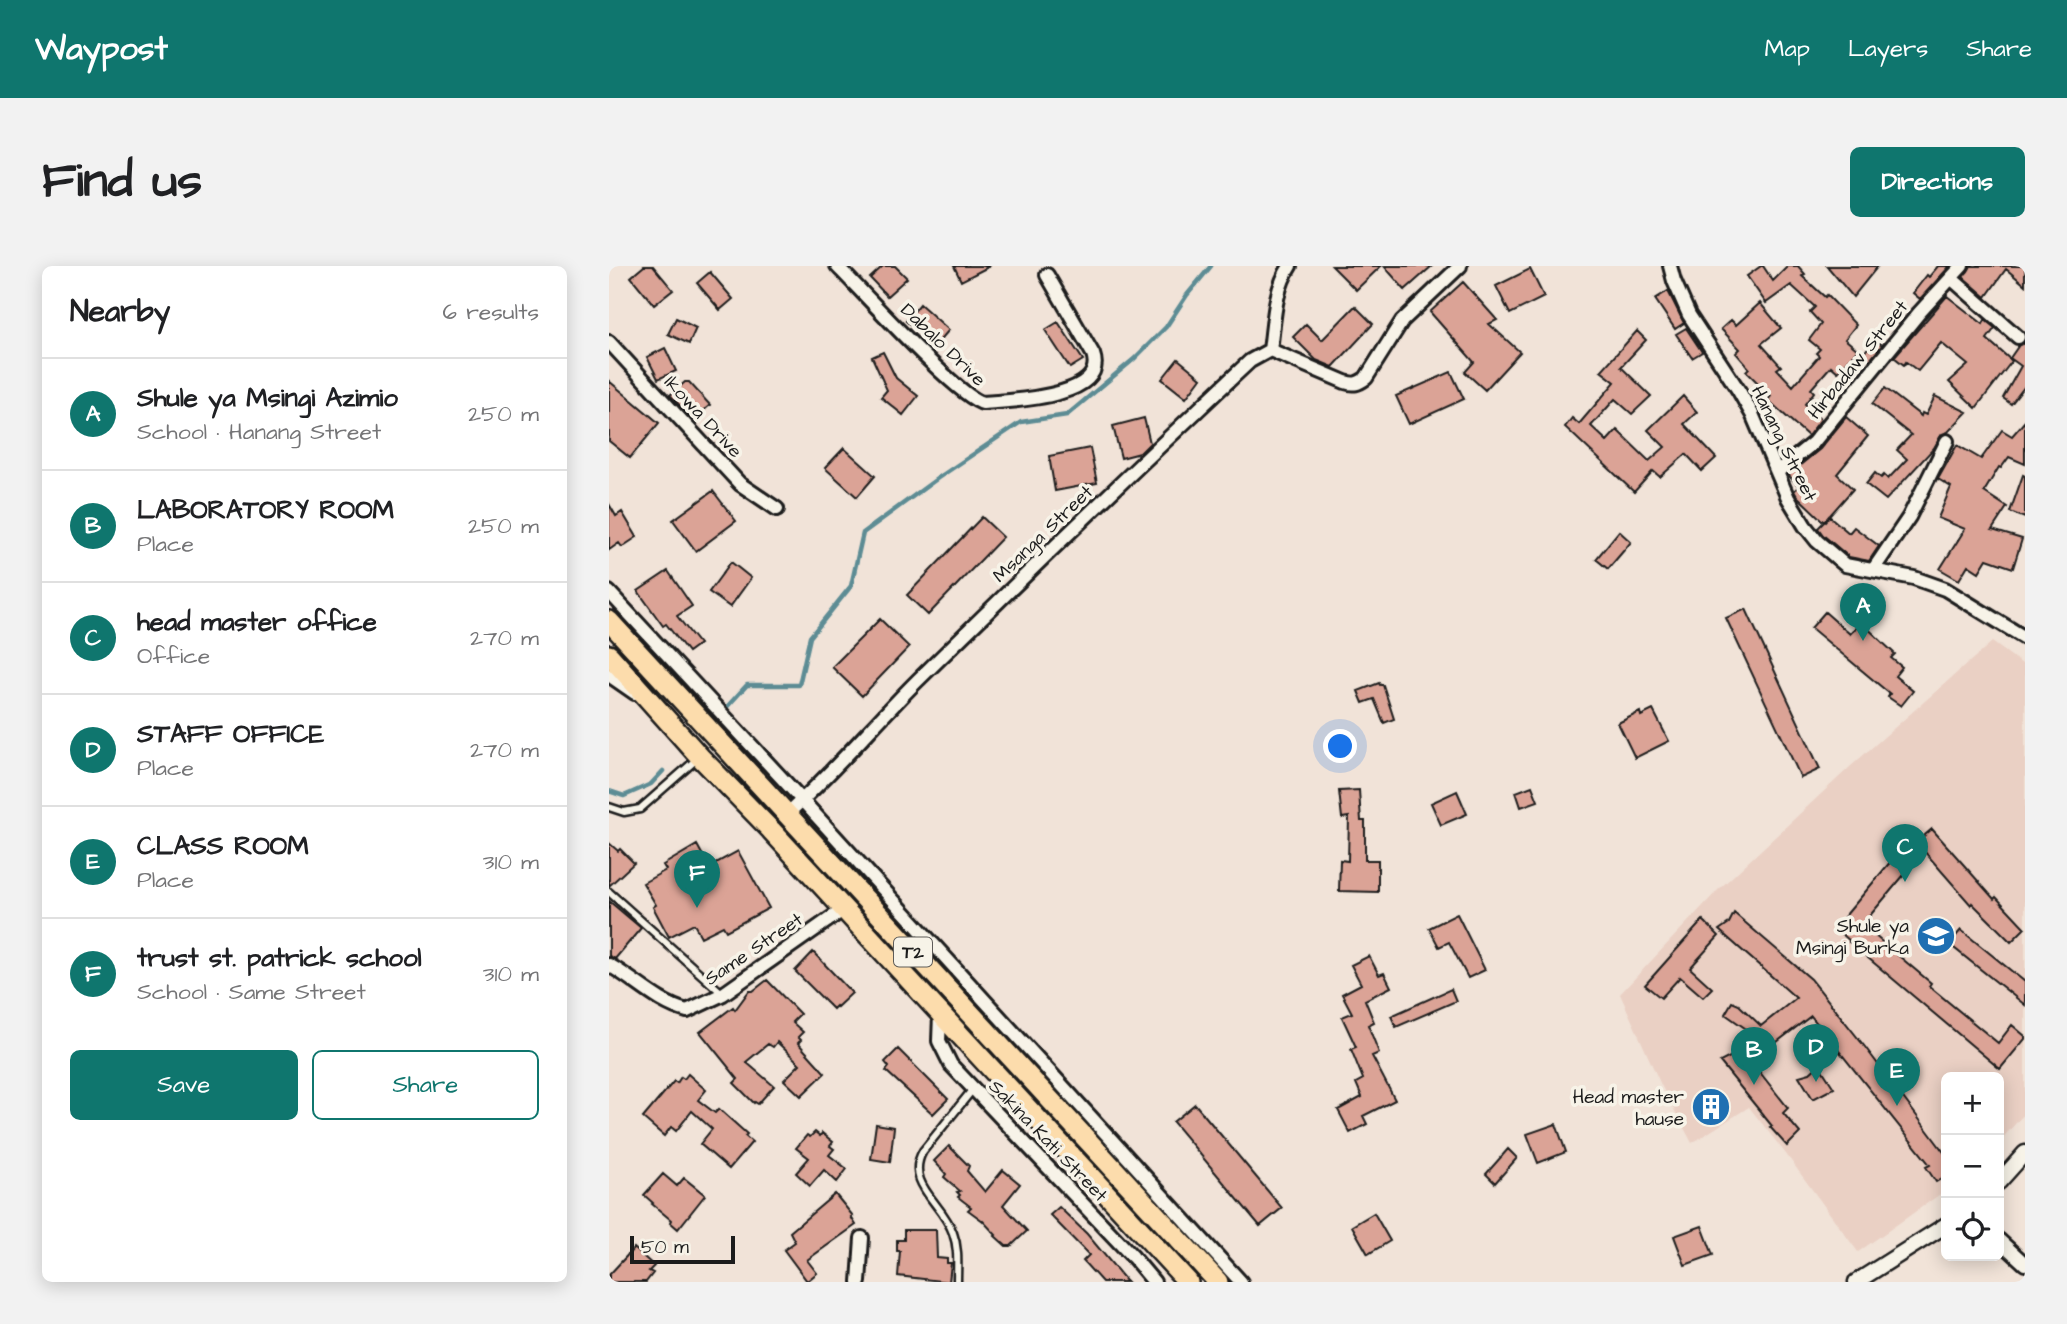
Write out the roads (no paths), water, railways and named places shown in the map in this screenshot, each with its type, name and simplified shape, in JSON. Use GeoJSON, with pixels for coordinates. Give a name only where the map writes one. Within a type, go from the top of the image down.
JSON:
{"type":"FeatureCollection","features":[{"type":"Feature","properties":{"kind":"highway","name":"T2"},"geometry":{"type":"LineString","coordinates":[[609,621],[1218,1282]]}},
{"type":"Feature","properties":{"kind":"highway","name":"T2"},"geometry":{"type":"LineString","coordinates":[[609,655],[700,757],[771,830],[1188,1282]]}},
{"type":"Feature","properties":{"kind":"street","name":"Dabalo Drive"},"geometry":{"type":"LineString","coordinates":[[837,266],[950,380],[974,401],[983,403],[1041,398],[1065,391],[1087,379],[1094,369],[1093,354],[1047,275]]}},
{"type":"Feature","properties":{"kind":"street"},"geometry":{"type":"LineString","coordinates":[[1290,266],[1283,277],[1278,297],[1270,350],[1345,383],[1353,384],[1366,378],[1402,321],[1460,266]]}},
{"type":"Feature","properties":{"kind":"street","name":"Hanang Street"},"geometry":{"type":"LineString","coordinates":[[1670,266],[1689,315],[1739,391],[1798,515],[1817,541],[1843,564],[1931,582],[2025,638]]}},
{"type":"Feature","properties":{"kind":"street","name":"Hirbadaw Street"},"geometry":{"type":"LineString","coordinates":[[1777,472],[1813,443],[1919,313],[1962,266]]}},
{"type":"Feature","properties":{"kind":"street"},"geometry":{"type":"LineString","coordinates":[[1951,278],[2018,337]]}},
{"type":"Feature","properties":{"kind":"street","name":"Ikowa Drive"},"geometry":{"type":"LineString","coordinates":[[609,342],[740,484],[777,509]]}},
{"type":"Feature","properties":{"kind":"street","name":"Msanga Street"},"geometry":{"type":"LineString","coordinates":[[787,814],[884,713],[1143,461],[1250,361],[1270,350]]}},
{"type":"Feature","properties":{"kind":"street"},"geometry":{"type":"LineString","coordinates":[[1873,570],[1909,517],[1947,441]]}},
{"type":"Feature","properties":{"kind":"street"},"geometry":{"type":"LineString","coordinates":[[609,593],[803,800],[1241,1282]]}},
{"type":"Feature","properties":{"kind":"street"},"geometry":{"type":"LineString","coordinates":[[609,676],[656,707]]}},
{"type":"Feature","properties":{"kind":"street","name":"Same Street"},"geometry":{"type":"LineString","coordinates":[[609,965],[659,1000],[687,1011],[723,994],[844,909]]}},
{"type":"Feature","properties":{"kind":"street","name":"Sakina Kati Street"},"geometry":{"type":"LineString","coordinates":[[940,1014],[939,1041],[951,1065],[1154,1282]]}},
{"type":"Feature","properties":{"kind":"street"},"geometry":{"type":"LineString","coordinates":[[2004,1176],[2025,1153]]}},
{"type":"Feature","properties":{"kind":"street"},"geometry":{"type":"LineString","coordinates":[[1862,1280],[1941,1228]]}},
{"type":"Feature","properties":{"kind":"street"},"geometry":{"type":"LineString","coordinates":[[859,1282],[862,1238]]}},
{"type":"Feature","properties":{"kind":"street"},"geometry":{"type":"LineString","coordinates":[[2004,1245],[2025,1264]]}},
{"type":"Feature","properties":{"kind":"lane"},"geometry":{"type":"LineString","coordinates":[[609,807],[624,813],[640,809],[700,757]]}},
{"type":"Feature","properties":{"kind":"lane"},"geometry":{"type":"LineString","coordinates":[[609,892],[723,994]]}},
{"type":"Feature","properties":{"kind":"lane"},"geometry":{"type":"LineString","coordinates":[[957,1282],[957,1248],[953,1230],[917,1175],[916,1163],[973,1089]]}},
{"type":"Feature","properties":{"kind":"waterway"},"geometry":{"type":"LineString","coordinates":[[725,709],[747,685],[799,685],[810,637],[851,586],[863,533],[1021,422],[1067,415],[1134,359],[1166,327],[1211,266]]}},
{"type":"Feature","properties":{"kind":"waterway"},"geometry":{"type":"LineString","coordinates":[[609,791],[624,796],[651,784],[663,771]]}},
{"type":"Feature","properties":{"kind":"place","name":"Shule ya Msingi Azimio"},"geometry":{"type":"Point","coordinates":[1863,641]}},
{"type":"Feature","properties":{"kind":"place","name":"head master office"},"geometry":{"type":"Point","coordinates":[1905,882]}},
{"type":"Feature","properties":{"kind":"place","name":"trust st. patrick school"},"geometry":{"type":"Point","coordinates":[697,908]}},
{"type":"Feature","properties":{"kind":"place","name":"Shule ya Msingi Burka"},"geometry":{"type":"Point","coordinates":[1936,936]}},
{"type":"Feature","properties":{"kind":"place","name":"STAFF OFFICE"},"geometry":{"type":"Point","coordinates":[1816,1082]}},
{"type":"Feature","properties":{"kind":"place","name":"LABORATORY ROOM"},"geometry":{"type":"Point","coordinates":[1754,1085]}},
{"type":"Feature","properties":{"kind":"place","name":"CLASS ROOM"},"geometry":{"type":"Point","coordinates":[1897,1106]}},
{"type":"Feature","properties":{"kind":"place","name":"Head master hause"},"geometry":{"type":"Point","coordinates":[1711,1107]}}]}
